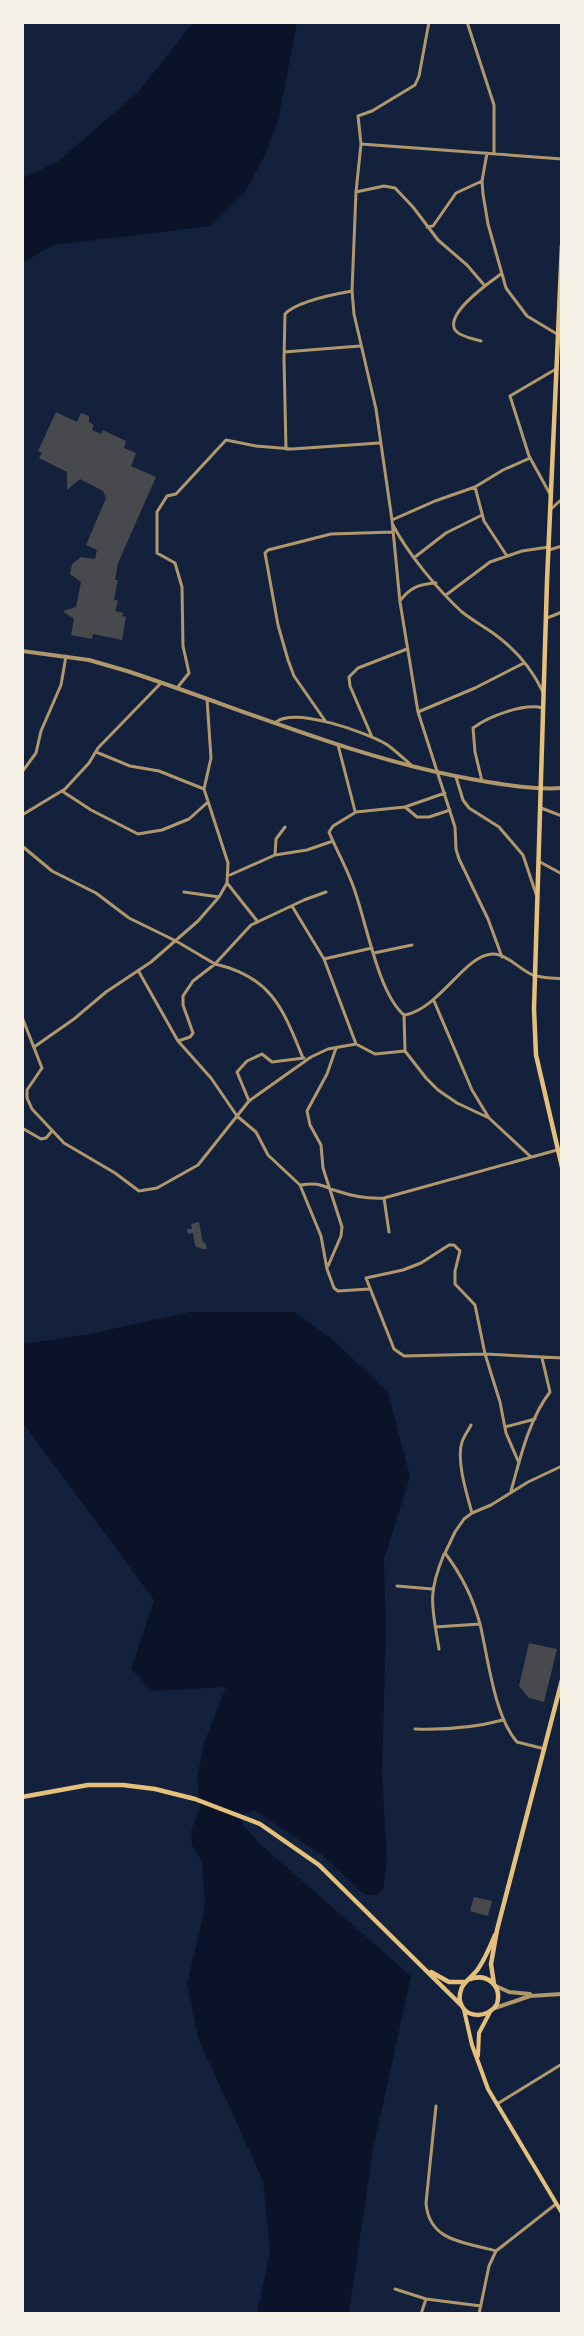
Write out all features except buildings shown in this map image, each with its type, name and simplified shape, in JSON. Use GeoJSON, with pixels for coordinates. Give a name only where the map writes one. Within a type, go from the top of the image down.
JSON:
{"type":"FeatureCollection","features":[{"type":"Feature","properties":{"kind":"highway"},"geometry":{"type":"LineString","coordinates":[[561,245],[534,976],[536,1055],[561,1167]]}},
{"type":"Feature","properties":{"kind":"highway"},"geometry":{"type":"LineString","coordinates":[[424,1967],[434,1980],[463,2007],[476,2015],[493,2010],[498,1999],[491,1964],[497,1930],[561,1680]]}},
{"type":"Feature","properties":{"kind":"highway"},"geometry":{"type":"LineString","coordinates":[[22,1797],[80,1786],[123,1785],[155,1789],[195,1799],[246,1818],[271,1830],[319,1865],[436,1976],[456,1983],[480,1977],[495,1985]]}},
{"type":"Feature","properties":{"kind":"highway"},"geometry":{"type":"LineString","coordinates":[[463,2007],[460,1995],[483,1962],[497,1930]]}},
{"type":"Feature","properties":{"kind":"main road"},"geometry":{"type":"LineString","coordinates":[[463,2007],[478,2062],[497,2104],[561,2213]]}},
{"type":"Feature","properties":{"kind":"main road"},"geometry":{"type":"LineString","coordinates":[[478,2062],[479,2033],[493,2010]]}},
{"type":"Feature","properties":{"kind":"street"},"geometry":{"type":"LineString","coordinates":[[429,22],[418,80],[412,87],[377,108],[359,114],[361,144],[356,192],[352,291],[360,346],[375,409],[392,521],[400,602],[418,712],[457,833],[456,844],[459,859],[488,919],[502,957]]}},
{"type":"Feature","properties":{"kind":"street"},"geometry":{"type":"LineString","coordinates":[[467,22],[494,105],[494,153]]}},
{"type":"Feature","properties":{"kind":"street"},"geometry":{"type":"LineString","coordinates":[[361,144],[561,159]]}},
{"type":"Feature","properties":{"kind":"street"},"geometry":{"type":"LineString","coordinates":[[487,153],[482,181],[484,210],[506,288],[520,309],[559,337]]}},
{"type":"Feature","properties":{"kind":"street"},"geometry":{"type":"LineString","coordinates":[[427,227],[433,226],[456,193],[482,181]]}},
{"type":"Feature","properties":{"kind":"street"},"geometry":{"type":"LineString","coordinates":[[356,192],[390,186],[413,207],[438,240],[467,265],[484,286]]}},
{"type":"Feature","properties":{"kind":"street"},"geometry":{"type":"LineString","coordinates":[[481,341],[458,333],[454,325],[458,314],[472,295],[501,274]]}},
{"type":"Feature","properties":{"kind":"street"},"geometry":{"type":"LineString","coordinates":[[286,449],[284,352],[287,312],[319,298],[352,291]]}},
{"type":"Feature","properties":{"kind":"street"},"geometry":{"type":"LineString","coordinates":[[284,352],[360,346]]}},
{"type":"Feature","properties":{"kind":"street"},"geometry":{"type":"LineString","coordinates":[[551,496],[530,458],[516,420],[510,394],[556,369]]}},
{"type":"Feature","properties":{"kind":"street"},"geometry":{"type":"LineString","coordinates":[[177,688],[189,673],[183,646],[182,587],[175,563],[157,553],[157,512],[167,496],[176,494],[224,441],[286,449],[379,443]]}},
{"type":"Feature","properties":{"kind":"street"},"geometry":{"type":"LineString","coordinates":[[392,521],[435,501],[475,487],[503,470],[530,458]]}},
{"type":"Feature","properties":{"kind":"street"},"geometry":{"type":"LineString","coordinates":[[475,487],[482,515],[507,556]]}},
{"type":"Feature","properties":{"kind":"street"},"geometry":{"type":"LineString","coordinates":[[550,509],[561,499]]}},
{"type":"Feature","properties":{"kind":"street"},"geometry":{"type":"LineString","coordinates":[[415,558],[446,533],[482,515]]}},
{"type":"Feature","properties":{"kind":"street"},"geometry":{"type":"LineString","coordinates":[[392,521],[400,538],[446,595],[463,612],[502,640],[537,678],[544,694]]}},
{"type":"Feature","properties":{"kind":"street"},"geometry":{"type":"LineString","coordinates":[[326,722],[294,676],[288,660],[278,625],[265,553],[331,534],[393,532]]}},
{"type":"Feature","properties":{"kind":"street"},"geometry":{"type":"LineString","coordinates":[[446,595],[483,566],[507,556],[561,546]]}},
{"type":"Feature","properties":{"kind":"street"},"geometry":{"type":"LineString","coordinates":[[400,602],[415,587],[436,583]]}},
{"type":"Feature","properties":{"kind":"street"},"geometry":{"type":"LineString","coordinates":[[546,618],[561,612]]}},
{"type":"Feature","properties":{"kind":"street"},"geometry":{"type":"LineString","coordinates":[[372,738],[349,677],[358,668],[407,649]]}},
{"type":"Feature","properties":{"kind":"street"},"geometry":{"type":"LineString","coordinates":[[22,651],[89,660],[412,766],[482,781],[540,789],[561,788]]}},
{"type":"Feature","properties":{"kind":"street"},"geometry":{"type":"LineString","coordinates":[[22,772],[36,753],[41,731],[61,685],[66,656]]}},
{"type":"Feature","properties":{"kind":"street"},"geometry":{"type":"LineString","coordinates":[[418,712],[475,688],[524,663]]}},
{"type":"Feature","properties":{"kind":"street"},"geometry":{"type":"LineString","coordinates":[[22,814],[62,791],[161,683]]}},
{"type":"Feature","properties":{"kind":"street"},"geometry":{"type":"LineString","coordinates":[[34,1047],[74,1019],[106,992],[139,972],[176,941],[219,897],[227,883],[228,863],[204,789],[211,758],[207,699]]}},
{"type":"Feature","properties":{"kind":"street"},"geometry":{"type":"LineString","coordinates":[[482,781],[475,752],[473,728],[513,709],[525,706],[543,708]]}},
{"type":"Feature","properties":{"kind":"street"},"geometry":{"type":"LineString","coordinates":[[276,722],[292,717],[326,722],[372,738],[390,747],[412,766]]}},
{"type":"Feature","properties":{"kind":"street"},"geometry":{"type":"LineString","coordinates":[[338,743],[356,812]]}},
{"type":"Feature","properties":{"kind":"street"},"geometry":{"type":"LineString","coordinates":[[96,752],[130,766],[159,771],[204,789]]}},
{"type":"Feature","properties":{"kind":"street"},"geometry":{"type":"LineString","coordinates":[[456,777],[466,804],[498,827],[523,855],[537,898]]}},
{"type":"Feature","properties":{"kind":"street"},"geometry":{"type":"LineString","coordinates":[[62,791],[91,810],[138,834],[162,830],[189,819],[208,802]]}},
{"type":"Feature","properties":{"kind":"street"},"geometry":{"type":"LineString","coordinates":[[445,793],[405,807],[356,812],[330,828],[329,832],[352,882],[389,996],[404,1015],[405,1051],[438,1090],[476,1114],[489,1118]]}},
{"type":"Feature","properties":{"kind":"street"},"geometry":{"type":"LineString","coordinates":[[405,807],[417,817],[429,817],[450,810]]}},
{"type":"Feature","properties":{"kind":"street"},"geometry":{"type":"LineString","coordinates":[[540,807],[561,816]]}},
{"type":"Feature","properties":{"kind":"street"},"geometry":{"type":"LineString","coordinates":[[275,855],[276,838],[285,827]]}},
{"type":"Feature","properties":{"kind":"street"},"geometry":{"type":"LineString","coordinates":[[229,875],[275,855],[307,850],[333,841]]}},
{"type":"Feature","properties":{"kind":"street"},"geometry":{"type":"LineString","coordinates":[[22,846],[52,871],[96,893],[129,918],[176,941],[215,964],[248,974],[283,1011],[303,1058]]}},
{"type":"Feature","properties":{"kind":"street"},"geometry":{"type":"LineString","coordinates":[[538,861],[561,874]]}},
{"type":"Feature","properties":{"kind":"street"},"geometry":{"type":"LineString","coordinates":[[227,883],[258,922]]}},
{"type":"Feature","properties":{"kind":"street"},"geometry":{"type":"LineString","coordinates":[[184,892],[219,897]]}},
{"type":"Feature","properties":{"kind":"street"},"geometry":{"type":"LineString","coordinates":[[178,1041],[190,1037],[193,1033],[183,1005],[186,989],[215,964],[247,928],[326,892]]}},
{"type":"Feature","properties":{"kind":"street"},"geometry":{"type":"LineString","coordinates":[[292,906],[324,959],[356,1044]]}},
{"type":"Feature","properties":{"kind":"street"},"geometry":{"type":"LineString","coordinates":[[374,953],[412,945]]}},
{"type":"Feature","properties":{"kind":"street"},"geometry":{"type":"LineString","coordinates":[[324,959],[373,948]]}},
{"type":"Feature","properties":{"kind":"street"},"geometry":{"type":"LineString","coordinates":[[404,1015],[418,1011],[434,1001],[482,956],[492,954],[502,957],[534,976],[561,979]]}},
{"type":"Feature","properties":{"kind":"street"},"geometry":{"type":"LineString","coordinates":[[139,972],[178,1041],[211,1078],[237,1116],[256,1132],[268,1155],[300,1185],[321,1236],[330,1283],[338,1291],[369,1288]]}},
{"type":"Feature","properties":{"kind":"street"},"geometry":{"type":"LineString","coordinates":[[434,1001],[472,1090],[489,1118],[531,1158]]}},
{"type":"Feature","properties":{"kind":"street"},"geometry":{"type":"LineString","coordinates":[[22,1017],[42,1068],[30,1084],[27,1098],[32,1109],[64,1143],[115,1173],[134,1188],[150,1190],[198,1165],[249,1101],[309,1058],[336,1048],[356,1044],[375,1054],[405,1051]]}},
{"type":"Feature","properties":{"kind":"street"},"geometry":{"type":"LineString","coordinates":[[327,1269],[342,1232],[331,1188],[323,1168],[321,1145],[310,1125],[307,1111],[325,1079],[336,1048]]}},
{"type":"Feature","properties":{"kind":"street"},"geometry":{"type":"LineString","coordinates":[[249,1101],[237,1072],[247,1061],[262,1054],[272,1062],[309,1058]]}},
{"type":"Feature","properties":{"kind":"street"},"geometry":{"type":"LineString","coordinates":[[22,1128],[41,1139],[46,1138],[52,1131]]}},
{"type":"Feature","properties":{"kind":"street"},"geometry":{"type":"LineString","coordinates":[[554,1140],[561,1135]]}},
{"type":"Feature","properties":{"kind":"street"},"geometry":{"type":"LineString","coordinates":[[300,1185],[320,1183],[371,1199],[384,1198],[557,1150]]}},
{"type":"Feature","properties":{"kind":"street"},"geometry":{"type":"LineString","coordinates":[[384,1198],[389,1232]]}},
{"type":"Feature","properties":{"kind":"street"},"geometry":{"type":"LineString","coordinates":[[519,1463],[505,1427],[485,1354],[475,1305],[454,1281],[460,1251],[456,1246],[449,1245],[421,1263],[403,1270],[367,1277],[369,1288],[394,1349],[400,1355],[428,1357],[485,1354],[561,1358]]}},
{"type":"Feature","properties":{"kind":"street"},"geometry":{"type":"LineString","coordinates":[[511,1491],[535,1419],[550,1392],[542,1357]]}},
{"type":"Feature","properties":{"kind":"street"},"geometry":{"type":"LineString","coordinates":[[505,1427],[535,1419]]}},
{"type":"Feature","properties":{"kind":"street"},"geometry":{"type":"LineString","coordinates":[[471,1425],[462,1443],[460,1456],[465,1489],[472,1513]]}},
{"type":"Feature","properties":{"kind":"street"},"geometry":{"type":"LineString","coordinates":[[439,1648],[431,1602],[432,1589],[445,1553],[460,1524],[472,1513],[561,1466]]}},
{"type":"Feature","properties":{"kind":"street"},"geometry":{"type":"LineString","coordinates":[[445,1553],[469,1592],[480,1624],[486,1660],[503,1720],[518,1742],[545,1749]]}},
{"type":"Feature","properties":{"kind":"street"},"geometry":{"type":"LineString","coordinates":[[397,1586],[432,1589]]}},
{"type":"Feature","properties":{"kind":"street"},"geometry":{"type":"LineString","coordinates":[[435,1627],[480,1624]]}},
{"type":"Feature","properties":{"kind":"street"},"geometry":{"type":"LineString","coordinates":[[415,1729],[477,1727],[503,1720]]}},
{"type":"Feature","properties":{"kind":"street"},"geometry":{"type":"LineString","coordinates":[[495,1985],[509,1992],[537,1995],[561,1994]]}},
{"type":"Feature","properties":{"kind":"street"},"geometry":{"type":"LineString","coordinates":[[493,2010],[537,1995]]}},
{"type":"Feature","properties":{"kind":"street"},"geometry":{"type":"LineString","coordinates":[[497,2104],[561,2064]]}},
{"type":"Feature","properties":{"kind":"street"},"geometry":{"type":"LineString","coordinates":[[436,2106],[428,2166],[426,2213],[434,2228],[448,2238],[496,2251]]}},
{"type":"Feature","properties":{"kind":"street"},"geometry":{"type":"LineString","coordinates":[[479,2313],[490,2261],[496,2251],[556,2204]]}},
{"type":"Feature","properties":{"kind":"street"},"geometry":{"type":"LineString","coordinates":[[395,2289],[426,2299],[481,2306]]}},
{"type":"Feature","properties":{"kind":"street"},"geometry":{"type":"LineString","coordinates":[[421,2313],[426,2299]]}},
{"type":"Feature","properties":{"kind":"water"},"geometry":{"type":"Polygon","coordinates":[[[193,23],[297,23],[278,121],[264,157],[245,192],[211,226],[54,245],[23,262],[23,178],[57,162],[138,92],[193,23]]]}},
{"type":"Feature","properties":{"kind":"water"},"geometry":{"type":"Polygon","coordinates":[[[190,1312],[294,1312],[331,1338],[388,1392],[410,1477],[384,1559],[386,1632],[382,1770],[387,1862],[383,1889],[376,1895],[365,1895],[322,1855],[254,1810],[244,1814],[241,1820],[258,1842],[411,1976],[373,2149],[349,2313],[257,2313],[270,2251],[263,2181],[198,2038],[187,1984],[205,1906],[202,1862],[192,1845],[191,1831],[200,1807],[197,1778],[204,1743],[226,1687],[152,1691],[131,1669],[154,1600],[23,1423],[23,1344],[90,1334],[190,1312]]]}}]}
